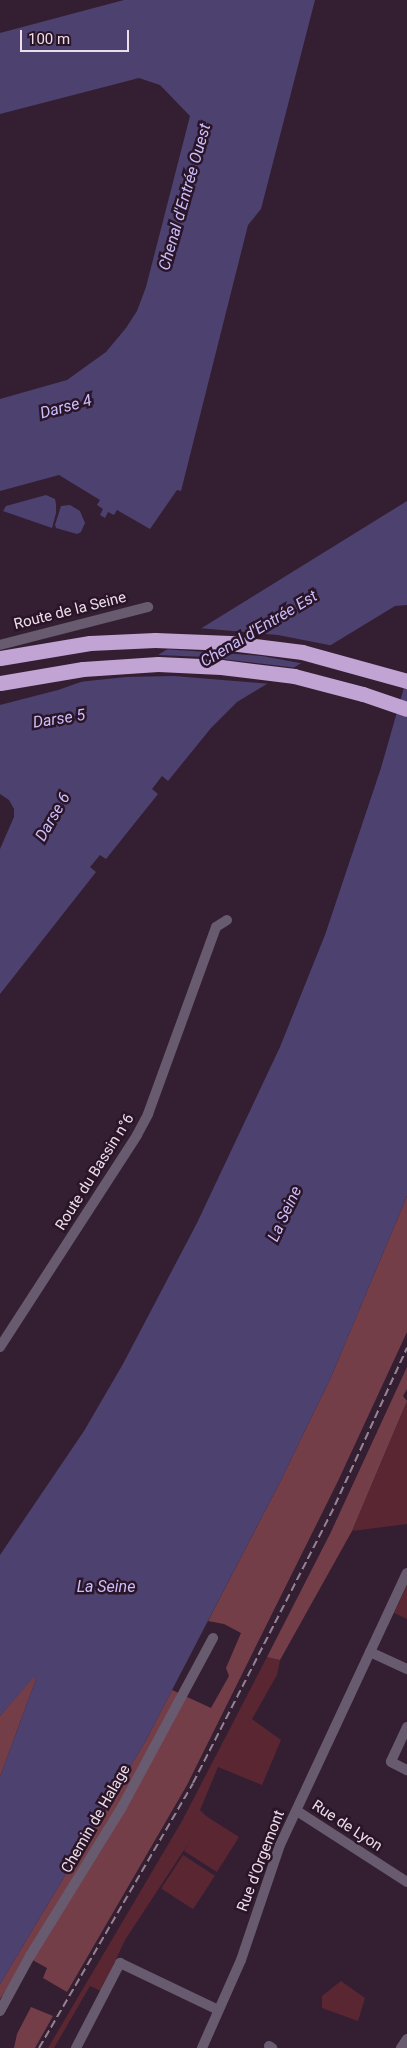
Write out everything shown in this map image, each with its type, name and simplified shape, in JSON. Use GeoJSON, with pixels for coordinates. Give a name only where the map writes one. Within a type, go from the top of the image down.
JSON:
{"type":"FeatureCollection","features":[{"type":"Feature","properties":{"kind":"highway"},"geometry":{"type":"LineString","coordinates":[[0,658],[100,643],[155,640],[230,643],[302,652],[407,681]]}},
{"type":"Feature","properties":{"kind":"highway"},"geometry":{"type":"LineString","coordinates":[[0,683],[83,669],[158,664],[221,667],[294,676],[363,694],[407,709]]}},
{"type":"Feature","properties":{"kind":"street","name":"Route de la Seine"},"geometry":{"type":"LineString","coordinates":[[0,645],[148,607]]}},
{"type":"Feature","properties":{"kind":"street","name":"Route du Bassin n°6"},"geometry":{"type":"LineString","coordinates":[[0,1347],[138,1135],[162,1077],[216,927],[227,920]]}},
{"type":"Feature","properties":{"kind":"street","name":"Rue d'Orgemont"},"geometry":{"type":"LineString","coordinates":[[202,2048],[241,1960],[280,1845],[407,1573]]}},
{"type":"Feature","properties":{"kind":"street","name":"Chemin de Halage"},"geometry":{"type":"LineString","coordinates":[[0,2011],[30,1956],[122,1807],[213,1638]]}},
{"type":"Feature","properties":{"kind":"street"},"geometry":{"type":"LineString","coordinates":[[370,1652],[407,1669]]}},
{"type":"Feature","properties":{"kind":"street"},"geometry":{"type":"LineString","coordinates":[[407,1727],[391,1762],[407,1770]]}},
{"type":"Feature","properties":{"kind":"street","name":"Rue de Lyon"},"geometry":{"type":"LineString","coordinates":[[297,1811],[407,1882]]}},
{"type":"Feature","properties":{"kind":"street"},"geometry":{"type":"LineString","coordinates":[[76,2048],[120,1963],[218,2010]]}},
{"type":"Feature","properties":{"kind":"street"},"geometry":{"type":"LineString","coordinates":[[400,2048],[407,2038]]}},
{"type":"Feature","properties":{"kind":"shaded area"},"geometry":{"type":"Polygon","coordinates":[[[407,1196],[407,1332],[338,1481],[187,1785],[67,1992],[43,1978],[47,1968],[29,1958],[0,1999],[0,1984],[145,1742],[172,1690],[211,1708],[229,1676],[226,1668],[241,1633],[224,1624],[208,1621],[280,1482],[331,1377],[407,1196]]]}},
{"type":"Feature","properties":{"kind":"shaded area"},"geometry":{"type":"Polygon","coordinates":[[[407,1367],[407,1389],[403,1396],[407,1401],[352,1531],[280,1660],[267,1657],[330,1534],[407,1367]]]}},
{"type":"Feature","properties":{"kind":"shaded area"},"geometry":{"type":"Polygon","coordinates":[[[407,1401],[407,1524],[352,1531],[384,1456],[407,1401]]]}},
{"type":"Feature","properties":{"kind":"shaded area"},"geometry":{"type":"Polygon","coordinates":[[[407,1585],[407,1619],[394,1613],[407,1585]]]}},
{"type":"Feature","properties":{"kind":"shaded area"},"geometry":{"type":"Polygon","coordinates":[[[267,1657],[280,1660],[277,1675],[252,1719],[281,1740],[262,1785],[218,1767],[200,1810],[206,1816],[239,1837],[217,1872],[184,1851],[190,1841],[125,1940],[101,1991],[90,1986],[54,2048],[48,2048],[182,1821],[267,1657]]]}},
{"type":"Feature","properties":{"kind":"shaded area"},"geometry":{"type":"Polygon","coordinates":[[[33,1677],[36,1679],[0,1777],[0,1716],[33,1677]]]}},
{"type":"Feature","properties":{"kind":"shaded area"},"geometry":{"type":"Polygon","coordinates":[[[183,1855],[215,1876],[193,1909],[161,1889],[183,1855]]]}},
{"type":"Feature","properties":{"kind":"shaded area"},"geometry":{"type":"Polygon","coordinates":[[[341,1981],[365,1998],[358,2021],[322,2008],[322,1996],[341,1981]]]}},
{"type":"Feature","properties":{"kind":"shaded area"},"geometry":{"type":"Polygon","coordinates":[[[31,2007],[53,2016],[35,2048],[14,2048],[17,2034],[31,2007]]]}},
{"type":"Feature","properties":{"kind":"water"},"geometry":{"type":"Polygon","coordinates":[[[124,0],[315,0],[261,209],[248,225],[181,491],[177,490],[150,529],[117,510],[114,515],[108,512],[105,518],[100,515],[103,509],[97,505],[100,500],[59,475],[0,491],[0,399],[67,380],[106,352],[126,328],[137,311],[146,287],[190,116],[160,85],[139,78],[0,114],[0,33],[124,0]]]}},
{"type":"Feature","properties":{"kind":"water"},"geometry":{"type":"Polygon","coordinates":[[[46,495],[55,499],[56,504],[52,528],[3,511],[6,506],[46,495]]]}},
{"type":"Feature","properties":{"kind":"water"},"geometry":{"type":"Polygon","coordinates":[[[407,501],[407,605],[395,606],[237,702],[211,728],[168,781],[162,776],[152,789],[158,794],[106,859],[100,855],[90,867],[96,872],[0,994],[0,849],[14,817],[14,809],[9,800],[0,794],[0,705],[58,690],[158,655],[407,501]]]}},
{"type":"Feature","properties":{"kind":"water"},"geometry":{"type":"Polygon","coordinates":[[[70,505],[80,511],[85,523],[81,532],[77,534],[56,528],[55,525],[61,506],[70,505]]]}},
{"type":"Feature","properties":{"kind":"water","name":"La Seine"},"geometry":{"type":"Polygon","coordinates":[[[407,677],[407,1196],[331,1377],[280,1482],[145,1742],[0,1984],[0,1777],[36,1679],[33,1678],[0,1716],[0,1555],[84,1431],[123,1364],[197,1223],[280,1047],[325,935],[381,768],[407,677]]]}},
{"type":"Feature","properties":{"kind":"pier"},"geometry":{"type":"Polygon","coordinates":[[[198,628],[278,635],[334,646],[305,664],[262,656],[163,649],[198,628]]]}},
{"type":"Feature","properties":{"kind":"pier"},"geometry":{"type":"Polygon","coordinates":[[[149,656],[206,657],[298,668],[271,684],[174,676],[126,677],[69,683],[149,656]]]}},
{"type":"Feature","properties":{"kind":"railway"},"geometry":{"type":"LineString","coordinates":[[39,2048],[193,1783],[335,1505],[407,1348]]}},
{"type":"Feature","properties":{"kind":"water label","name":"Chenal d'Entrée Ouest"},"geometry":{"type":"Point","coordinates":[185,197]}},
{"type":"Feature","properties":{"kind":"water label","name":"Darse 4"},"geometry":{"type":"Point","coordinates":[66,407]}},
{"type":"Feature","properties":{"kind":"water label","name":"Chenal d'Entrée Est"},"geometry":{"type":"Point","coordinates":[259,629]}},
{"type":"Feature","properties":{"kind":"water label","name":"Darse 5"},"geometry":{"type":"Point","coordinates":[59,719]}},
{"type":"Feature","properties":{"kind":"water label","name":"Darse 6"},"geometry":{"type":"Point","coordinates":[53,817]}}]}
